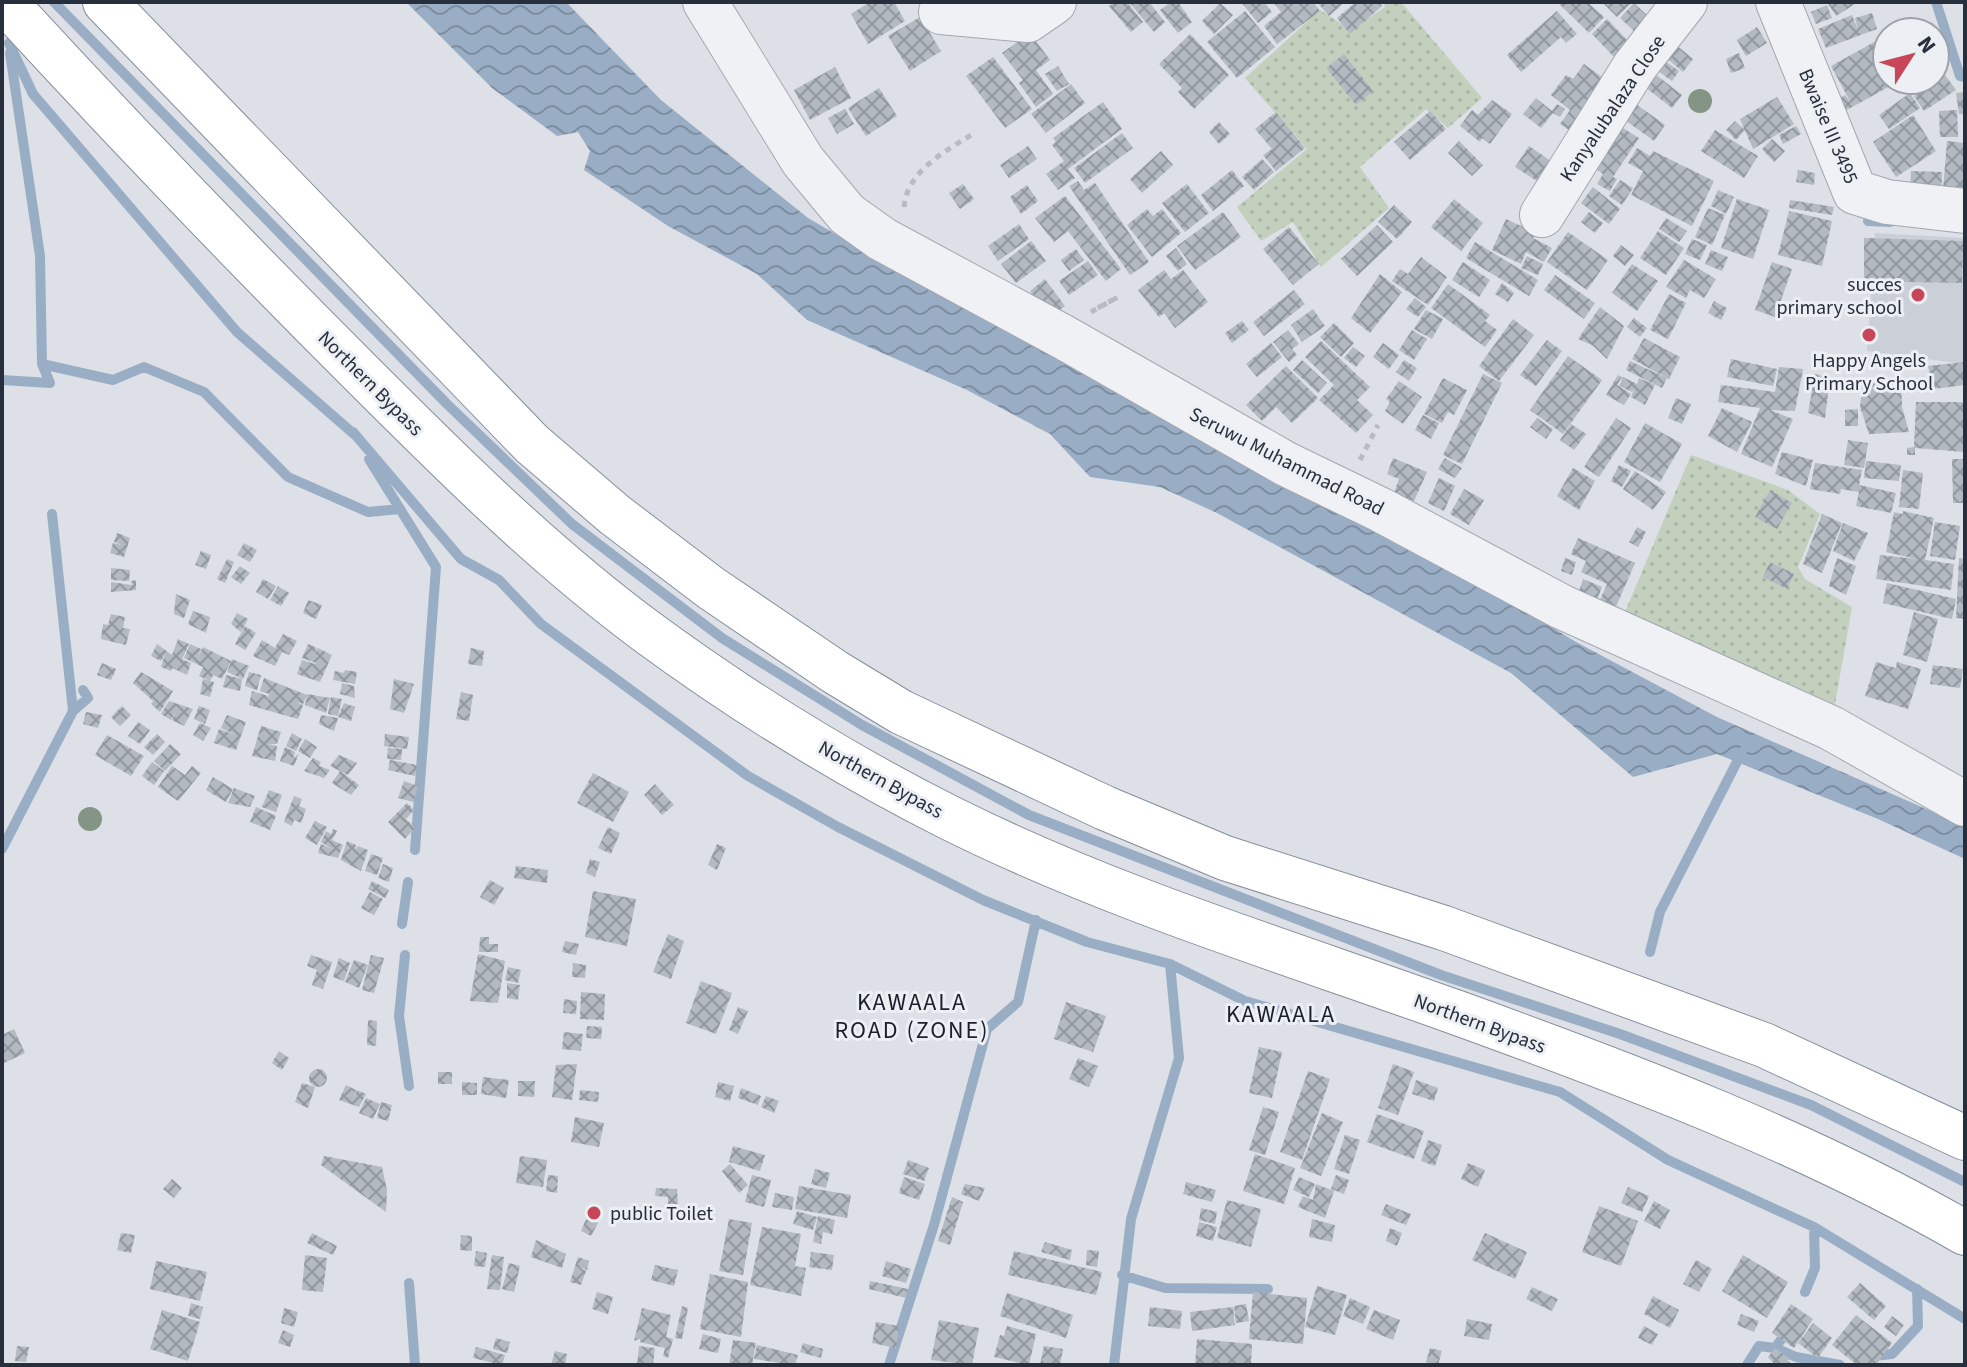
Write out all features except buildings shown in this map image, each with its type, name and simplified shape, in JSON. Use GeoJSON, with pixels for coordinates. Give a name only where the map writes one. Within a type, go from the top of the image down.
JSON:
{"type":"FeatureCollection","features":[{"type":"Feature","properties":{"kind":"highway","name":"Northern Bypass"},"geometry":{"type":"LineString","coordinates":[[5,2],[203,216],[466,478],[558,560],[646,631],[760,709],[860,771],[953,819],[1049,862],[1267,949],[1455,1012],[1645,1084],[1877,1182],[1965,1233]]}},
{"type":"Feature","properties":{"kind":"highway"},"geometry":{"type":"LineString","coordinates":[[105,2],[438,351],[532,444],[663,552],[835,672],[926,724],[1105,808],[1225,858],[1444,928],[1764,1045],[1965,1138]]}},
{"type":"Feature","properties":{"kind":"street","name":"Seruwu Muhammad Road"},"geometry":{"type":"LineString","coordinates":[[705,2],[803,161],[847,214],[903,252],[1065,338],[1286,464],[1381,510],[1562,607],[1831,728],[1965,804]]}},
{"type":"Feature","properties":{"kind":"street"},"geometry":{"type":"LineString","coordinates":[[941,12],[1028,20],[1054,2]]}},
{"type":"Feature","properties":{"kind":"street","name":"Kanyalubalaza Close"},"geometry":{"type":"LineString","coordinates":[[1542,215],[1635,66],[1685,2]]}},
{"type":"Feature","properties":{"kind":"street","name":"Bwaise III 3495"},"geometry":{"type":"LineString","coordinates":[[1778,2],[1855,192],[1887,202],[1965,211]]}},
{"type":"Feature","properties":{"kind":"path"},"geometry":{"type":"LineString","coordinates":[[903,252],[905,196],[930,161],[976,132]]}},
{"type":"Feature","properties":{"kind":"shaded area","name":"succes primary school"},"geometry":{"type":"Polygon","coordinates":[[[1875,233],[1965,238],[1965,364],[1867,351],[1875,233]]]}},
{"type":"Feature","properties":{"kind":"green space"},"geometry":{"type":"Polygon","coordinates":[[[1384,2],[1401,2],[1482,98],[1448,128],[1426,109],[1360,167],[1389,208],[1321,267],[1293,222],[1261,241],[1237,207],[1307,149],[1245,78],[1320,10],[1351,30],[1385,7],[1384,2]]]}},
{"type":"Feature","properties":{"kind":"green space"},"geometry":{"type":"Polygon","coordinates":[[[1691,455],[1788,490],[1820,514],[1798,567],[1805,579],[1852,607],[1835,704],[1811,711],[1620,624],[1691,455]]]}},
{"type":"Feature","properties":{"kind":"water"},"geometry":{"type":"Polygon","coordinates":[[[406,2],[566,2],[661,100],[808,218],[971,313],[1483,585],[1576,642],[1717,717],[1965,826],[1965,859],[1878,819],[1717,754],[1633,777],[1511,673],[1217,513],[1160,487],[1090,477],[1050,434],[967,390],[807,320],[757,274],[668,226],[584,170],[590,151],[578,132],[557,136],[492,88],[406,2]]]}},
{"type":"Feature","properties":{"kind":"waterway"},"geometry":{"type":"LineString","coordinates":[[54,2],[447,404],[572,524],[722,638],[862,725],[1029,815],[1441,975],[1620,1034],[1811,1105],[1965,1182]]}},
{"type":"Feature","properties":{"kind":"waterway"},"geometry":{"type":"LineString","coordinates":[[1936,2],[1960,76],[1965,77]]}},
{"type":"Feature","properties":{"kind":"waterway"},"geometry":{"type":"LineString","coordinates":[[9,43],[33,94],[237,332],[355,435]]}},
{"type":"Feature","properties":{"kind":"waterway"},"geometry":{"type":"LineString","coordinates":[[2,380],[50,383],[42,364],[40,256],[10,53]]}},
{"type":"Feature","properties":{"kind":"waterway"},"geometry":{"type":"LineString","coordinates":[[1868,221],[1890,222]]}},
{"type":"Feature","properties":{"kind":"waterway"},"geometry":{"type":"LineString","coordinates":[[42,364],[113,380],[144,367],[204,392],[288,477],[368,512],[400,509]]}},
{"type":"Feature","properties":{"kind":"waterway"},"geometry":{"type":"LineString","coordinates":[[353,432],[461,559],[499,580],[541,624],[748,776],[838,827],[983,900],[1087,942],[1170,964],[1245,1001],[1560,1092],[1668,1160],[1814,1227],[1965,1319]]}},
{"type":"Feature","properties":{"kind":"waterway"},"geometry":{"type":"LineString","coordinates":[[369,459],[436,567],[415,850]]}},
{"type":"Feature","properties":{"kind":"waterway"},"geometry":{"type":"LineString","coordinates":[[2,849],[73,711],[52,514]]}},
{"type":"Feature","properties":{"kind":"waterway"},"geometry":{"type":"LineString","coordinates":[[73,711],[88,698],[83,690]]}},
{"type":"Feature","properties":{"kind":"waterway"},"geometry":{"type":"LineString","coordinates":[[1650,952],[1660,912],[1742,752]]}},
{"type":"Feature","properties":{"kind":"waterway"},"geometry":{"type":"LineString","coordinates":[[402,924],[408,882]]}},
{"type":"Feature","properties":{"kind":"waterway"},"geometry":{"type":"LineString","coordinates":[[889,1365],[934,1225],[987,1029],[1018,1002],[1036,920]]}},
{"type":"Feature","properties":{"kind":"waterway"},"geometry":{"type":"LineString","coordinates":[[405,955],[399,1016],[409,1086]]}},
{"type":"Feature","properties":{"kind":"waterway"},"geometry":{"type":"LineString","coordinates":[[1114,1365],[1131,1219],[1179,1058],[1170,964]]}},
{"type":"Feature","properties":{"kind":"waterway"},"geometry":{"type":"LineString","coordinates":[[1805,1292],[1815,1268],[1814,1227]]}},
{"type":"Feature","properties":{"kind":"waterway"},"geometry":{"type":"LineString","coordinates":[[1122,1275],[1165,1288],[1268,1289]]}},
{"type":"Feature","properties":{"kind":"waterway"},"geometry":{"type":"LineString","coordinates":[[409,1283],[415,1365]]}},
{"type":"Feature","properties":{"kind":"waterway"},"geometry":{"type":"LineString","coordinates":[[1864,1365],[1874,1356],[1892,1354],[1918,1326],[1917,1289]]}},
{"type":"Feature","properties":{"kind":"waterway"},"geometry":{"type":"LineString","coordinates":[[1747,1365],[1759,1346],[1775,1348],[1789,1329]]}},
{"type":"Feature","properties":{"kind":"waterway"},"geometry":{"type":"LineString","coordinates":[[1775,1348],[1796,1357],[1840,1365]]}},
{"type":"Feature","properties":{"kind":"place","name":"succes primary school"},"geometry":{"type":"Point","coordinates":[1918,295]}},
{"type":"Feature","properties":{"kind":"place","name":"Happy Angels Primary School"},"geometry":{"type":"Point","coordinates":[1869,335]}},
{"type":"Feature","properties":{"kind":"place","name":"public Toilet"},"geometry":{"type":"Point","coordinates":[594,1213]}},
{"type":"Feature","properties":{"kind":"district","name":"KAWAALA"},"geometry":{"type":"Point","coordinates":[1281,1014]}},
{"type":"Feature","properties":{"kind":"district","name":"KAWAALA ROAD (ZONE)"},"geometry":{"type":"Point","coordinates":[912,1016]}}]}
